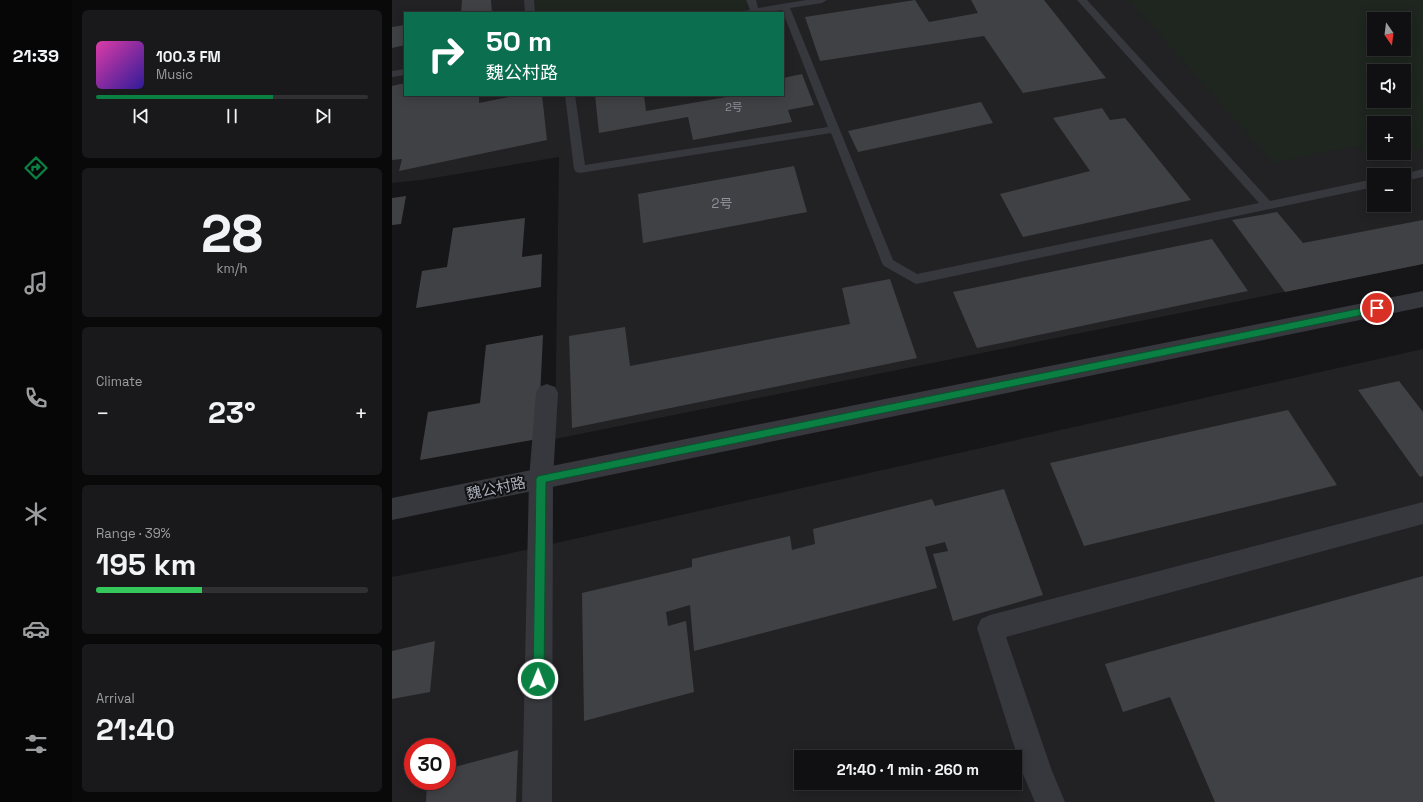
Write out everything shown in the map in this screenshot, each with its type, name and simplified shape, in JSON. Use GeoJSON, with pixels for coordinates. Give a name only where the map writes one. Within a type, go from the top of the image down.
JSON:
{"type":"FeatureCollection","features":[{"type":"Feature","properties":{"kind":"street","name":"魏公村路"},"geometry":{"type":"LineString","coordinates":[[392,509],[1423,299]]}},
{"type":"Feature","properties":{"kind":"street"},"geometry":{"type":"LineString","coordinates":[[537,802],[541,479],[547,393]]}},
{"type":"Feature","properties":{"kind":"street"},"geometry":{"type":"LineString","coordinates":[[1050,802],[1038,774],[990,628],[1423,513]]}},
{"type":"Feature","properties":{"kind":"lane"},"geometry":{"type":"LineString","coordinates":[[529,0],[530,12]]}},
{"type":"Feature","properties":{"kind":"lane"},"geometry":{"type":"LineString","coordinates":[[750,0],[751,12],[822,0]]}},
{"type":"Feature","properties":{"kind":"lane"},"geometry":{"type":"LineString","coordinates":[[1082,0],[1267,205]]}},
{"type":"Feature","properties":{"kind":"lane"},"geometry":{"type":"LineString","coordinates":[[785,6],[888,263],[916,279],[1367,184]]}},
{"type":"Feature","properties":{"kind":"lane"},"geometry":{"type":"LineString","coordinates":[[392,74],[404,72]]}},
{"type":"Feature","properties":{"kind":"lane"},"geometry":{"type":"LineString","coordinates":[[570,96],[580,169],[834,129]]}},
{"type":"Feature","properties":{"kind":"lane"},"geometry":{"type":"LineString","coordinates":[[1411,176],[1423,173]]}},
{"type":"Feature","properties":{"kind":"shaded area"},"geometry":{"type":"Polygon","coordinates":[[[392,0],[1423,0],[1423,264],[555,439],[559,157],[421,180],[392,183],[392,0]]]}},
{"type":"Feature","properties":{"kind":"shaded area"},"geometry":{"type":"Polygon","coordinates":[[[534,0],[745,0],[748,10],[735,12],[535,12],[534,0]]]}},
{"type":"Feature","properties":{"kind":"shaded area"},"geometry":{"type":"Polygon","coordinates":[[[1129,0],[1423,0],[1423,148],[1411,151],[1411,116],[1367,116],[1367,157],[1357,146],[1273,163],[1129,0]]]}},
{"type":"Feature","properties":{"kind":"shaded area"},"geometry":{"type":"Polygon","coordinates":[[[1423,349],[1423,802],[392,802],[392,577],[498,556],[1423,349]]]}},
{"type":"Feature","properties":{"kind":"building"},"geometry":{"type":"Polygon","coordinates":[[[462,0],[491,0],[492,12],[461,12],[462,0]]]}},
{"type":"Feature","properties":{"kind":"building"},"geometry":{"type":"Polygon","coordinates":[[[915,0],[929,22],[978,13],[971,0],[1044,0],[1106,78],[1023,93],[984,36],[820,61],[805,17],[915,0]]]}},
{"type":"Feature","properties":{"kind":"building"},"geometry":{"type":"Polygon","coordinates":[[[404,25],[404,45],[392,48],[392,27],[404,25]]]}},
{"type":"Feature","properties":{"kind":"building"},"geometry":{"type":"Polygon","coordinates":[[[802,74],[814,105],[788,110],[792,122],[693,140],[688,117],[599,133],[595,96],[644,96],[646,111],[732,96],[784,96],[784,78],[802,74]]]}},
{"type":"Feature","properties":{"kind":"building"},"geometry":{"type":"Polygon","coordinates":[[[404,83],[404,96],[479,96],[479,103],[513,96],[542,96],[547,140],[399,171],[402,159],[392,160],[392,86],[404,83]]]}},
{"type":"Feature","properties":{"kind":"building"},"geometry":{"type":"Polygon","coordinates":[[[981,102],[993,123],[858,152],[848,131],[981,102]]]}},
{"type":"Feature","properties":{"kind":"building"},"geometry":{"type":"Polygon","coordinates":[[[1102,108],[1110,120],[1125,118],[1191,200],[1023,237],[1000,194],[1090,171],[1053,118],[1102,108]]]}},
{"type":"Feature","properties":{"kind":"building"},"geometry":{"type":"Polygon","coordinates":[[[794,166],[807,212],[643,243],[638,194],[794,166]]]}},
{"type":"Feature","properties":{"kind":"building"},"geometry":{"type":"Polygon","coordinates":[[[406,196],[401,224],[392,225],[392,198],[406,196]]]}},
{"type":"Feature","properties":{"kind":"building"},"geometry":{"type":"Polygon","coordinates":[[[1277,212],[1303,243],[1423,220],[1423,264],[1285,292],[1232,220],[1277,212]]]}},
{"type":"Feature","properties":{"kind":"building"},"geometry":{"type":"Polygon","coordinates":[[[525,218],[522,257],[542,254],[541,287],[416,308],[422,271],[447,267],[453,228],[525,218]]]}},
{"type":"Feature","properties":{"kind":"building"},"geometry":{"type":"Polygon","coordinates":[[[1212,239],[1248,291],[977,348],[953,292],[1212,239]]]}},
{"type":"Feature","properties":{"kind":"building"},"geometry":{"type":"Polygon","coordinates":[[[890,279],[917,358],[572,428],[569,336],[625,327],[630,366],[850,324],[842,288],[890,279]]]}},
{"type":"Feature","properties":{"kind":"building"},"geometry":{"type":"Polygon","coordinates":[[[543,335],[538,439],[420,460],[428,412],[480,403],[486,345],[543,335]]]}},
{"type":"Feature","properties":{"kind":"building"},"geometry":{"type":"Polygon","coordinates":[[[1399,381],[1423,412],[1423,476],[1420,477],[1358,390],[1399,381]]]}},
{"type":"Feature","properties":{"kind":"building"},"geometry":{"type":"Polygon","coordinates":[[[1288,410],[1337,485],[1084,546],[1050,463],[1288,410]]]}},
{"type":"Feature","properties":{"kind":"building"},"geometry":{"type":"Polygon","coordinates":[[[1004,489],[1043,595],[953,621],[933,554],[948,551],[945,542],[925,547],[937,588],[694,651],[690,605],[666,612],[668,626],[686,621],[694,692],[584,721],[582,593],[692,567],[692,559],[790,536],[792,550],[815,544],[813,529],[932,499],[935,506],[1004,489]]]}},
{"type":"Feature","properties":{"kind":"building"},"geometry":{"type":"Polygon","coordinates":[[[1423,576],[1423,802],[1215,802],[1170,697],[1123,712],[1105,664],[1423,576]]]}},
{"type":"Feature","properties":{"kind":"building"},"geometry":{"type":"Polygon","coordinates":[[[435,641],[430,692],[392,699],[392,651],[435,641]]]}},
{"type":"Feature","properties":{"kind":"building"},"geometry":{"type":"Polygon","coordinates":[[[518,750],[516,802],[426,802],[427,790],[456,790],[456,767],[518,750]]]}},
{"type":"Feature","properties":{"kind":"route"},"geometry":{"type":"LineString","coordinates":[[538,679],[541,479],[1377,308]]}}]}
